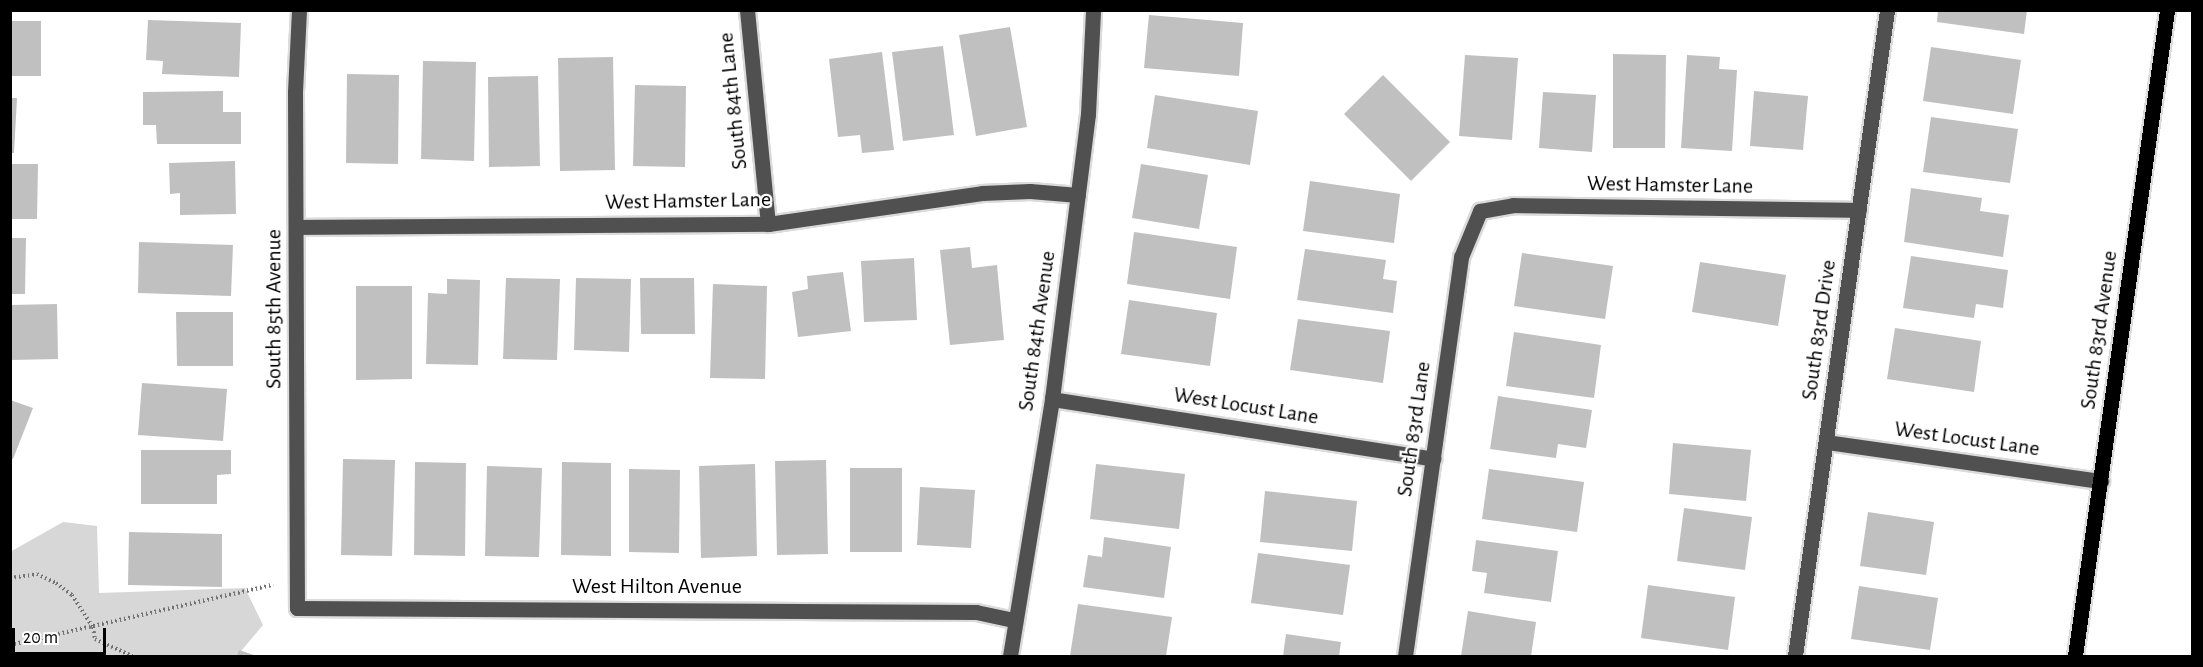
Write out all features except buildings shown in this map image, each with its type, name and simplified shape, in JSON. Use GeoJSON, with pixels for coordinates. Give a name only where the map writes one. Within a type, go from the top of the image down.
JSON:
{"type":"FeatureCollection","features":[{"type":"Feature","properties":{"kind":"main road","name":"South 83rd Avenue"},"geometry":{"type":"LineString","coordinates":[[2075,657],[2167,10]]}},
{"type":"Feature","properties":{"kind":"street","name":"South 85th Avenue"},"geometry":{"type":"LineString","coordinates":[[297,608],[295,92],[299,10]]}},
{"type":"Feature","properties":{"kind":"street","name":"South 84th Lane"},"geometry":{"type":"LineString","coordinates":[[747,10],[768,224]]}},
{"type":"Feature","properties":{"kind":"street","name":"South 84th Avenue"},"geometry":{"type":"LineString","coordinates":[[1010,657],[1052,399],[1088,114],[1093,10]]}},
{"type":"Feature","properties":{"kind":"street","name":"South 83rd Drive"},"geometry":{"type":"LineString","coordinates":[[1795,657],[1887,10]]}},
{"type":"Feature","properties":{"kind":"street","name":"West Hamster Lane"},"geometry":{"type":"LineString","coordinates":[[297,227],[768,224],[982,193],[1030,191],[1078,195]]}},
{"type":"Feature","properties":{"kind":"street","name":"West Hamster Lane"},"geometry":{"type":"LineString","coordinates":[[1480,211],[1513,205],[1860,210]]}},
{"type":"Feature","properties":{"kind":"street","name":"South 83rd Lane"},"geometry":{"type":"LineString","coordinates":[[1405,657],[1461,257],[1480,211]]}},
{"type":"Feature","properties":{"kind":"street","name":"West Locust Lane"},"geometry":{"type":"LineString","coordinates":[[1052,399],[1433,459]]}},
{"type":"Feature","properties":{"kind":"street","name":"West Locust Lane"},"geometry":{"type":"LineString","coordinates":[[1826,442],[2101,481]]}},
{"type":"Feature","properties":{"kind":"street","name":"West Hilton Avenue"},"geometry":{"type":"LineString","coordinates":[[297,608],[976,612],[1016,620]]}},
{"type":"Feature","properties":{"kind":"path"},"geometry":{"type":"LineString","coordinates":[[10,578],[37,574],[56,583],[72,595],[93,627],[95,639],[132,657]]}},
{"type":"Feature","properties":{"kind":"path"},"geometry":{"type":"LineString","coordinates":[[10,645],[296,578]]}},
{"type":"Feature","properties":{"kind":"shaded area"},"geometry":{"type":"Polygon","coordinates":[[[63,522],[97,526],[99,593],[245,588],[263,625],[237,656],[11,656],[10,552],[63,522]]]}}]}
